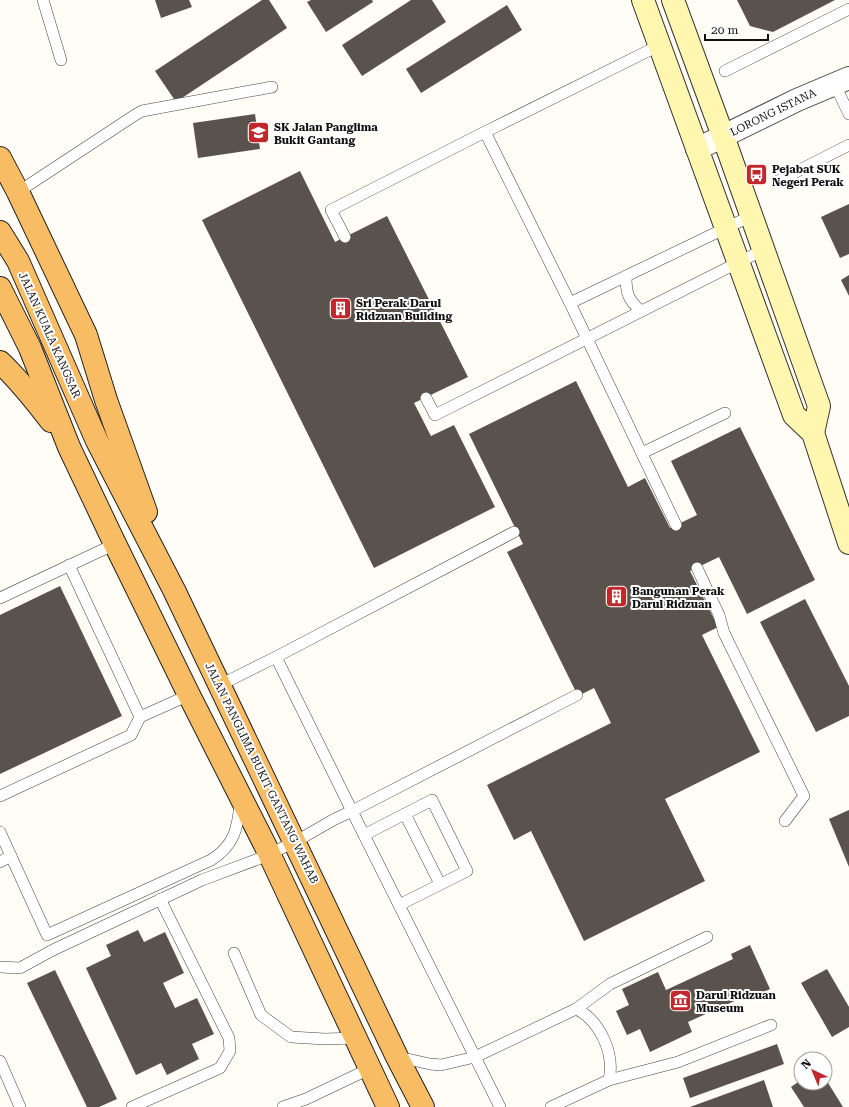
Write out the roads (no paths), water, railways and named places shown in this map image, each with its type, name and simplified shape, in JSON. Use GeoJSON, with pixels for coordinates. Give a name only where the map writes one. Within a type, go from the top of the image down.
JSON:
{"type":"FeatureCollection","features":[{"type":"Feature","properties":{"kind":"highway"},"geometry":{"type":"LineString","coordinates":[[0,158],[18,192],[86,335],[106,400],[174,590]]}},
{"type":"Feature","properties":{"kind":"highway","name":"JALAN KUALA KANGSAR"},"geometry":{"type":"LineString","coordinates":[[0,232],[18,261],[97,441]]}},
{"type":"Feature","properties":{"kind":"highway"},"geometry":{"type":"LineString","coordinates":[[0,288],[30,348],[69,446],[115,544],[269,854],[388,1107]]}},
{"type":"Feature","properties":{"kind":"highway"},"geometry":{"type":"LineString","coordinates":[[0,362],[12,373],[33,398],[69,446]]}},
{"type":"Feature","properties":{"kind":"highway","name":"JALAN PANGLIMA BUKIT GANTANG WAHAB"},"geometry":{"type":"LineString","coordinates":[[97,441],[174,590],[397,1057],[423,1107]]}},
{"type":"Feature","properties":{"kind":"main road"},"geometry":{"type":"LineString","coordinates":[[643,0],[794,415],[813,433],[849,543]]}},
{"type":"Feature","properties":{"kind":"main road"},"geometry":{"type":"LineString","coordinates":[[673,0],[819,406],[813,433]]}},
{"type":"Feature","properties":{"kind":"street","name":"LORONG ISTANA"},"geometry":{"type":"LineString","coordinates":[[697,149],[842,80]]}},
{"type":"Feature","properties":{"kind":"lane"},"geometry":{"type":"LineString","coordinates":[[43,0],[61,60]]}},
{"type":"Feature","properties":{"kind":"lane"},"geometry":{"type":"LineString","coordinates":[[725,71],[849,9]]}},
{"type":"Feature","properties":{"kind":"lane"},"geometry":{"type":"LineString","coordinates":[[345,237],[331,210],[660,45]]}},
{"type":"Feature","properties":{"kind":"lane"},"geometry":{"type":"LineString","coordinates":[[842,80],[849,114]]}},
{"type":"Feature","properties":{"kind":"lane"},"geometry":{"type":"LineString","coordinates":[[18,192],[135,114],[142,111],[272,87]]}},
{"type":"Feature","properties":{"kind":"lane"},"geometry":{"type":"LineString","coordinates":[[485,132],[570,303],[676,525]]}},
{"type":"Feature","properties":{"kind":"lane"},"geometry":{"type":"LineString","coordinates":[[778,181],[849,145]]}},
{"type":"Feature","properties":{"kind":"lane"},"geometry":{"type":"LineString","coordinates":[[570,303],[751,216]]}},
{"type":"Feature","properties":{"kind":"lane"},"geometry":{"type":"LineString","coordinates":[[426,398],[435,415],[763,250]]}},
{"type":"Feature","properties":{"kind":"lane"},"geometry":{"type":"LineString","coordinates":[[626,276],[628,297],[641,311]]}},
{"type":"Feature","properties":{"kind":"lane"},"geometry":{"type":"LineString","coordinates":[[642,453],[725,412]]}},
{"type":"Feature","properties":{"kind":"lane"},"geometry":{"type":"LineString","coordinates":[[220,685],[514,532]]}},
{"type":"Feature","properties":{"kind":"lane"},"geometry":{"type":"LineString","coordinates":[[0,598],[115,544]]}},
{"type":"Feature","properties":{"kind":"lane"},"geometry":{"type":"LineString","coordinates":[[69,565],[140,717]]}},
{"type":"Feature","properties":{"kind":"lane"},"geometry":{"type":"LineString","coordinates":[[697,568],[719,614],[724,633],[804,796],[785,821]]}},
{"type":"Feature","properties":{"kind":"lane"},"geometry":{"type":"LineString","coordinates":[[276,657],[500,1107]]}},
{"type":"Feature","properties":{"kind":"lane"},"geometry":{"type":"LineString","coordinates":[[0,796],[131,735],[140,717],[189,695]]}},
{"type":"Feature","properties":{"kind":"lane"},"geometry":{"type":"LineString","coordinates":[[0,967],[20,968],[53,950],[160,899],[295,842],[334,820],[577,695]]}},
{"type":"Feature","properties":{"kind":"lane"},"geometry":{"type":"LineString","coordinates":[[0,832],[47,935],[211,860],[220,854],[234,836],[238,823],[241,798]]}},
{"type":"Feature","properties":{"kind":"lane"},"geometry":{"type":"LineString","coordinates":[[364,834],[432,800],[468,871],[399,905]]}},
{"type":"Feature","properties":{"kind":"lane"},"geometry":{"type":"LineString","coordinates":[[405,814],[440,884]]}},
{"type":"Feature","properties":{"kind":"lane"},"geometry":{"type":"LineString","coordinates":[[0,862],[11,856]]}},
{"type":"Feature","properties":{"kind":"lane"},"geometry":{"type":"LineString","coordinates":[[132,1107],[220,1068],[230,1051],[229,1038],[160,899]]}},
{"type":"Feature","properties":{"kind":"lane"},"geometry":{"type":"LineString","coordinates":[[397,1057],[442,1065],[475,1057],[576,1009],[610,984],[707,938]]}},
{"type":"Feature","properties":{"kind":"lane"},"geometry":{"type":"LineString","coordinates":[[234,953],[261,1015],[291,1037],[325,1039],[355,1038]]}},
{"type":"Feature","properties":{"kind":"lane"},"geometry":{"type":"LineString","coordinates":[[576,1009],[590,1018],[598,1029],[607,1047],[612,1070],[609,1080]]}},
{"type":"Feature","properties":{"kind":"lane"},"geometry":{"type":"LineString","coordinates":[[551,1107],[609,1080],[678,1062],[771,1025]]}},
{"type":"Feature","properties":{"kind":"lane"},"geometry":{"type":"LineString","coordinates":[[0,1061],[20,1107]]}},
{"type":"Feature","properties":{"kind":"lane"},"geometry":{"type":"LineString","coordinates":[[283,1107],[305,1103],[369,1069]]}},
{"type":"Feature","properties":{"kind":"place","name":"SK Jalan Panglima Bukit Gantang"},"geometry":{"type":"Point","coordinates":[259,133]}},
{"type":"Feature","properties":{"kind":"place","name":"Pejabat SUK Negeri Perak"},"geometry":{"type":"Point","coordinates":[756,175]}},
{"type":"Feature","properties":{"kind":"place","name":"Sri Perak Darul Ridzuan Building"},"geometry":{"type":"Point","coordinates":[340,309]}},
{"type":"Feature","properties":{"kind":"place","name":"Bangunan Perak Darul Ridzuan"},"geometry":{"type":"Point","coordinates":[616,597]}},
{"type":"Feature","properties":{"kind":"place","name":"Darul Ridzuan Museum"},"geometry":{"type":"Point","coordinates":[681,1001]}}]}
